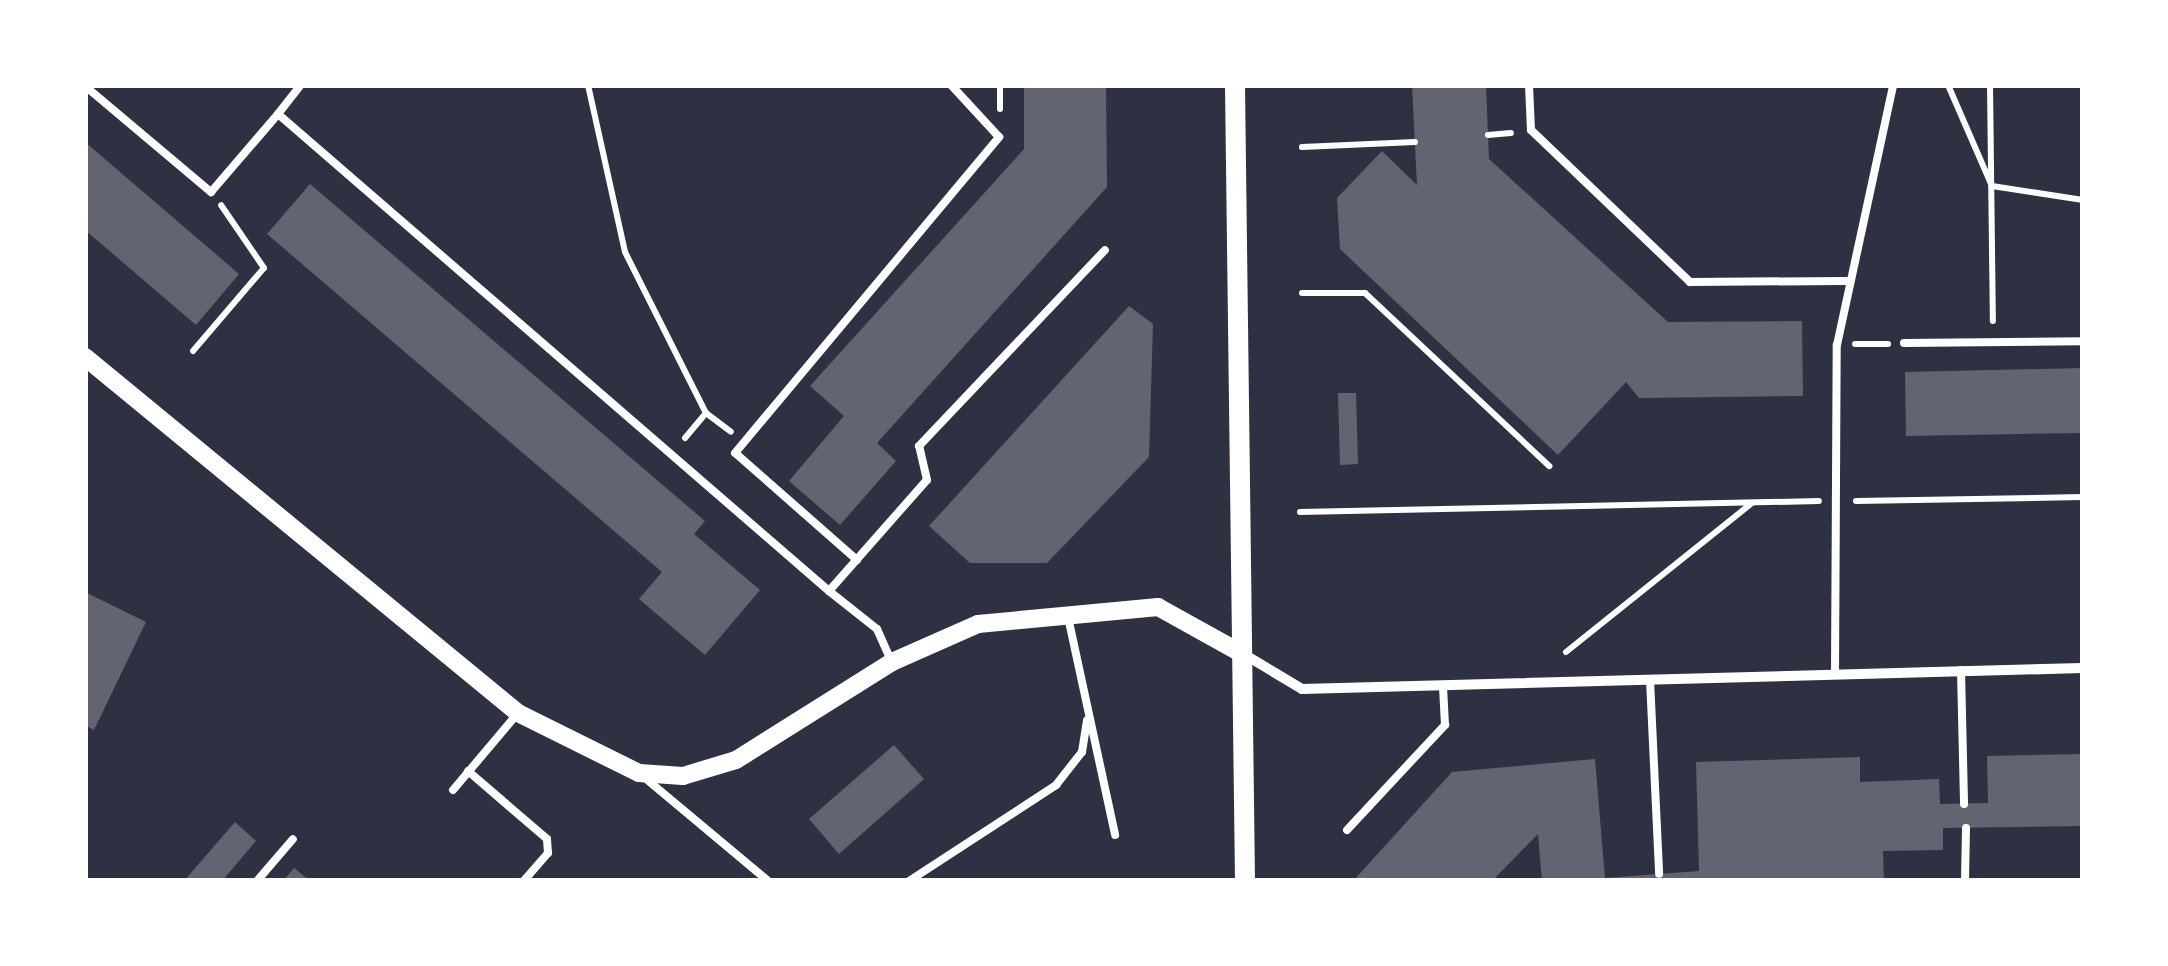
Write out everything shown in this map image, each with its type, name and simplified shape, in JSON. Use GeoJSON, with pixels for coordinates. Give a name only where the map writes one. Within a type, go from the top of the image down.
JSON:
{"type":"FeatureCollection","features":[{"type":"Feature","properties":{"kind":"main road"},"geometry":{"type":"LineString","coordinates":[[1235,85],[1246,881]]}},
{"type":"Feature","properties":{"kind":"street"},"geometry":{"type":"LineString","coordinates":[[85,357],[518,713],[639,773],[683,776],[736,760],[892,662],[978,624],[1067,612],[1158,607],[1302,689],[2083,668]]}},
{"type":"Feature","properties":{"kind":"lane"},"geometry":{"type":"LineString","coordinates":[[85,86],[212,192],[302,85]]}},
{"type":"Feature","properties":{"kind":"lane"},"geometry":{"type":"LineString","coordinates":[[857,560],[735,453],[999,137],[951,85]]}},
{"type":"Feature","properties":{"kind":"lane"},"geometry":{"type":"LineString","coordinates":[[1529,85],[1531,130],[1690,282],[1846,281]]}},
{"type":"Feature","properties":{"kind":"lane"},"geometry":{"type":"LineString","coordinates":[[1835,673],[1837,345],[1846,281],[1894,85]]}},
{"type":"Feature","properties":{"kind":"lane"},"geometry":{"type":"LineString","coordinates":[[278,114],[877,630],[892,662]]}},
{"type":"Feature","properties":{"kind":"lane"},"geometry":{"type":"LineString","coordinates":[[829,591],[928,480],[919,446],[1106,250]]}},
{"type":"Feature","properties":{"kind":"lane"},"geometry":{"type":"LineString","coordinates":[[1904,343],[2083,340]]}},
{"type":"Feature","properties":{"kind":"lane"},"geometry":{"type":"LineString","coordinates":[[1067,612],[1087,720],[1116,835]]}},
{"type":"Feature","properties":{"kind":"lane"},"geometry":{"type":"LineString","coordinates":[[1961,670],[1964,804]]}},
{"type":"Feature","properties":{"kind":"lane"},"geometry":{"type":"LineString","coordinates":[[1650,680],[1660,874]]}},
{"type":"Feature","properties":{"kind":"lane"},"geometry":{"type":"LineString","coordinates":[[1347,830],[1445,725],[1442,686]]}},
{"type":"Feature","properties":{"kind":"lane"},"geometry":{"type":"LineString","coordinates":[[453,790],[518,713]]}},
{"type":"Feature","properties":{"kind":"lane"},"geometry":{"type":"LineString","coordinates":[[909,881],[1056,785],[1082,752],[1087,720]]}},
{"type":"Feature","properties":{"kind":"lane"},"geometry":{"type":"LineString","coordinates":[[468,772],[547,840],[548,853],[524,881]]}},
{"type":"Feature","properties":{"kind":"lane"},"geometry":{"type":"LineString","coordinates":[[639,773],[768,881]]}},
{"type":"Feature","properties":{"kind":"lane"},"geometry":{"type":"LineString","coordinates":[[1965,881],[1966,828]]}},
{"type":"Feature","properties":{"kind":"lane"},"geometry":{"type":"LineString","coordinates":[[257,881],[293,839]]}},
{"type":"Feature","properties":{"kind":"path"},"geometry":{"type":"LineString","coordinates":[[588,85],[625,252],[706,413],[671,454]]}},
{"type":"Feature","properties":{"kind":"path"},"geometry":{"type":"LineString","coordinates":[[1948,85],[1992,186]]}},
{"type":"Feature","properties":{"kind":"path"},"geometry":{"type":"LineString","coordinates":[[1990,85],[1993,342]]}},
{"type":"Feature","properties":{"kind":"path"},"geometry":{"type":"LineString","coordinates":[[1302,147],[1415,142]]}},
{"type":"Feature","properties":{"kind":"path"},"geometry":{"type":"LineString","coordinates":[[1992,186],[2083,200]]}},
{"type":"Feature","properties":{"kind":"path"},"geometry":{"type":"LineString","coordinates":[[194,350],[264,268],[212,192]]}},
{"type":"Feature","properties":{"kind":"path"},"geometry":{"type":"LineString","coordinates":[[1302,293],[1365,293],[1548,466]]}},
{"type":"Feature","properties":{"kind":"path"},"geometry":{"type":"LineString","coordinates":[[1837,345],[1904,343]]}},
{"type":"Feature","properties":{"kind":"path"},"geometry":{"type":"LineString","coordinates":[[1300,512],[2083,497]]}},
{"type":"Feature","properties":{"kind":"path"},"geometry":{"type":"LineString","coordinates":[[1566,652],[1752,503]]}},
{"type":"Feature","properties":{"kind":"building"},"geometry":{"type":"Polygon","coordinates":[[[1024,85],[1106,85],[1107,187],[877,443],[896,461],[840,525],[789,481],[844,416],[810,386],[1024,149],[1024,85]]]}},
{"type":"Feature","properties":{"kind":"building"},"geometry":{"type":"Polygon","coordinates":[[[1412,85],[1486,85],[1489,159],[1668,322],[1802,321],[1803,396],[1639,398],[1626,382],[1558,455],[1340,249],[1337,198],[1382,151],[1417,185],[1412,85]]]}},
{"type":"Feature","properties":{"kind":"building"},"geometry":{"type":"Polygon","coordinates":[[[85,142],[239,274],[196,325],[85,230],[85,142]]]}},
{"type":"Feature","properties":{"kind":"building"},"geometry":{"type":"Polygon","coordinates":[[[310,184],[705,521],[694,534],[760,590],[705,655],[639,599],[662,572],[267,234],[310,184]]]}},
{"type":"Feature","properties":{"kind":"building"},"geometry":{"type":"Polygon","coordinates":[[[1129,306],[1153,324],[1149,457],[1047,563],[970,563],[929,526],[1129,306]]]}},
{"type":"Feature","properties":{"kind":"building"},"geometry":{"type":"Polygon","coordinates":[[[2083,368],[2083,433],[1906,436],[1905,372],[2083,368]]]}},
{"type":"Feature","properties":{"kind":"building"},"geometry":{"type":"Polygon","coordinates":[[[1338,393],[1356,393],[1358,464],[1340,465],[1338,393]]]}},
{"type":"Feature","properties":{"kind":"building"},"geometry":{"type":"Polygon","coordinates":[[[85,592],[146,622],[94,730],[85,725],[85,592]]]}},
{"type":"Feature","properties":{"kind":"building"},"geometry":{"type":"Polygon","coordinates":[[[894,745],[924,779],[839,854],[809,819],[894,745]]]}},
{"type":"Feature","properties":{"kind":"building"},"geometry":{"type":"Polygon","coordinates":[[[2083,754],[2083,826],[1943,828],[1943,850],[1883,851],[1884,881],[1542,881],[1538,834],[1492,881],[1353,881],[1452,772],[1595,759],[1605,878],[1699,871],[1696,762],[1860,757],[1860,782],[1939,779],[1940,804],[1988,803],[1987,756],[2083,754]]]}},
{"type":"Feature","properties":{"kind":"building"},"geometry":{"type":"Polygon","coordinates":[[[235,822],[256,841],[222,881],[184,881],[235,822]]]}},
{"type":"Feature","properties":{"kind":"building"},"geometry":{"type":"Polygon","coordinates":[[[294,868],[310,881],[283,881],[294,868]]]}}]}
